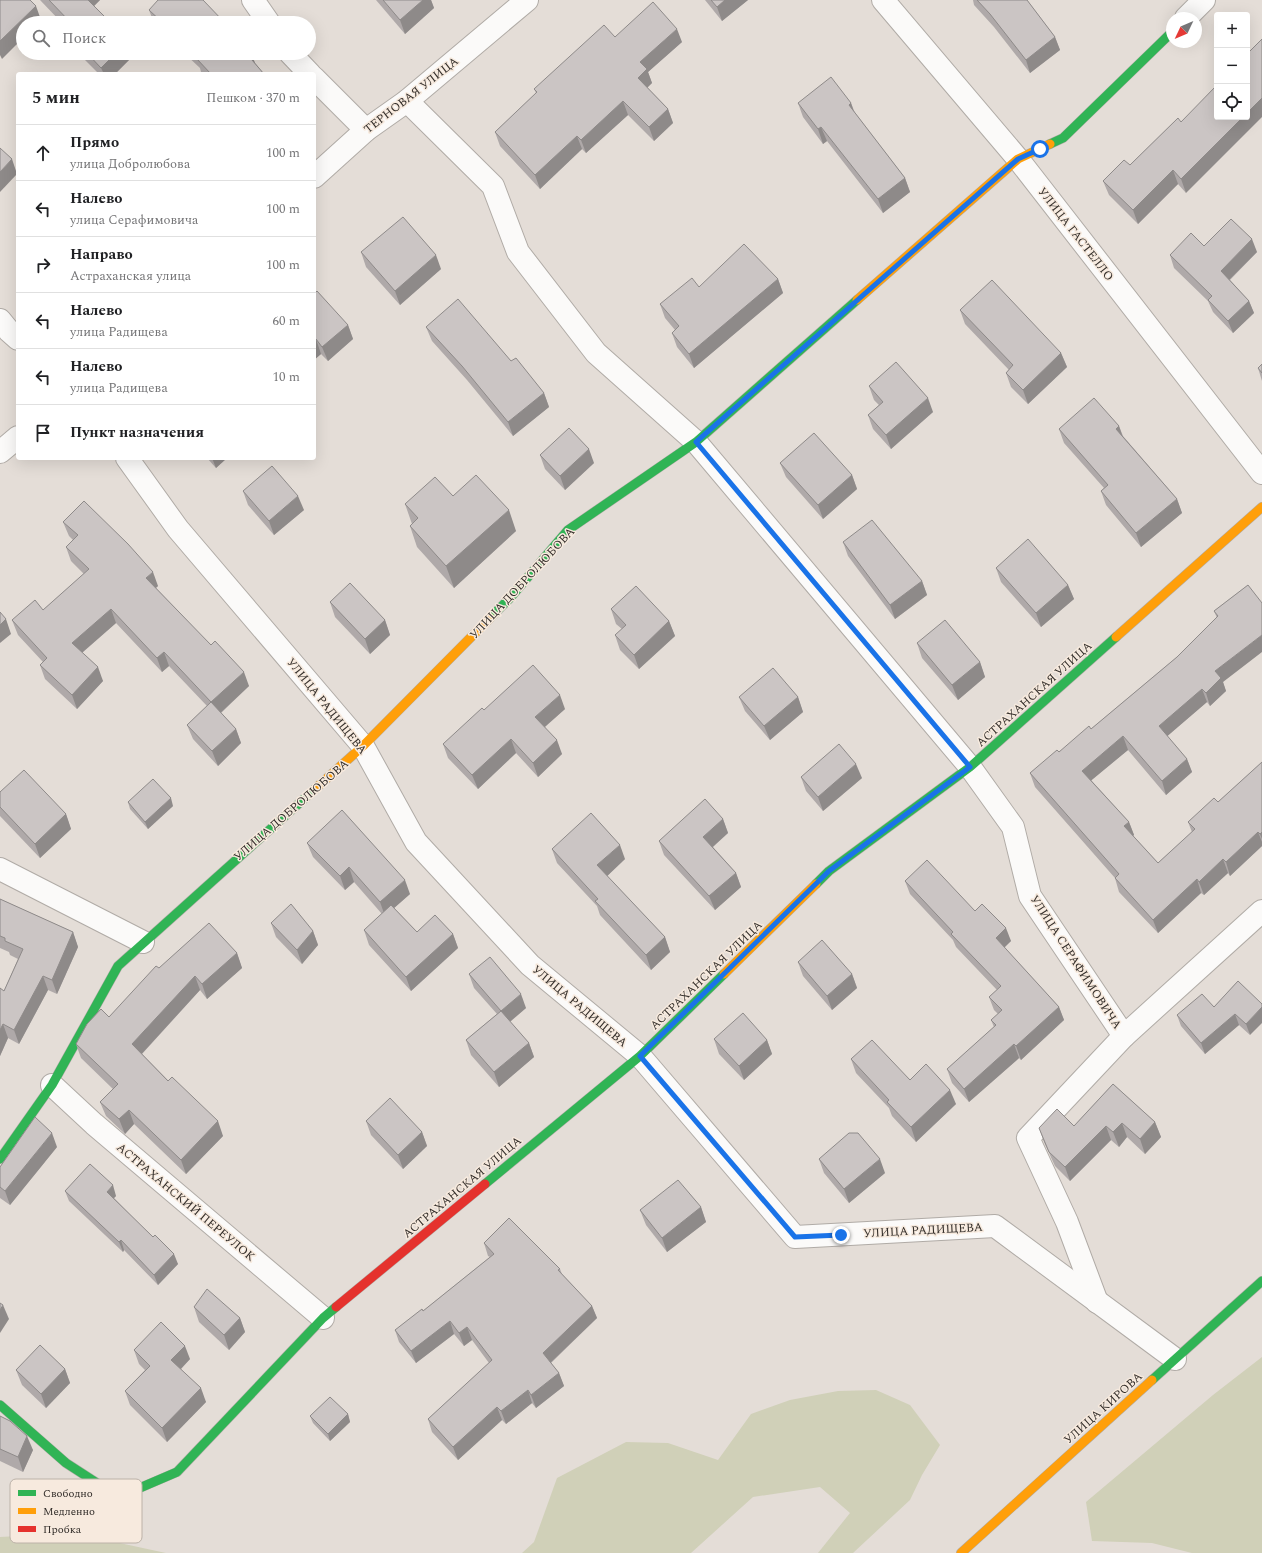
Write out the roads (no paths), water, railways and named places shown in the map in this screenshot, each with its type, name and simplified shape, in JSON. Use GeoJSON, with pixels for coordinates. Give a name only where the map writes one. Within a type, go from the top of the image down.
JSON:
{"type":"FeatureCollection","features":[{"type":"Feature","properties":{"kind":"street"},"geometry":{"type":"LineString","coordinates":[[253,0],[264,16]]}},
{"type":"Feature","properties":{"kind":"street","name":"ТЕРНОВАЯ УЛИЦА"},"geometry":{"type":"LineString","coordinates":[[316,175],[366,130],[408,101],[527,0]]}},
{"type":"Feature","properties":{"kind":"street","name":"УЛИЦА ГАСТЕЛЛО"},"geometry":{"type":"LineString","coordinates":[[883,0],[1018,159],[1262,473]]}},
{"type":"Feature","properties":{"kind":"street"},"geometry":{"type":"LineString","coordinates":[[1192,12],[1204,0]]}},
{"type":"Feature","properties":{"kind":"street","name":"УЛИЦА ДОБРОЛЮБОВА"},"geometry":{"type":"LineString","coordinates":[[0,1159],[52,1085],[118,966],[363,746],[510,598],[568,530],[696,442],[1018,159],[1063,138],[1166,38]]}},
{"type":"Feature","properties":{"kind":"street"},"geometry":{"type":"LineString","coordinates":[[297,60],[308,72]]}},
{"type":"Feature","properties":{"kind":"street"},"geometry":{"type":"LineString","coordinates":[[316,80],[366,130]]}},
{"type":"Feature","properties":{"kind":"street","name":"УЛИЦА СЕРАФИМОВИЧА"},"geometry":{"type":"LineString","coordinates":[[408,101],[493,186],[518,252],[596,353],[696,442],[970,767],[1013,827],[1030,896],[1124,1036],[1028,1138],[1067,1222],[1097,1302]]}},
{"type":"Feature","properties":{"kind":"street"},"geometry":{"type":"LineString","coordinates":[[0,320],[8,331],[16,337]]}},
{"type":"Feature","properties":{"kind":"street"},"geometry":{"type":"LineString","coordinates":[[0,452],[16,439]]}},
{"type":"Feature","properties":{"kind":"street","name":"УЛИЦА РАДИЩЕВА"},"geometry":{"type":"LineString","coordinates":[[128,460],[178,529],[363,746],[416,842],[530,965],[640,1056],[795,1237],[995,1226],[1175,1359]]}},
{"type":"Feature","properties":{"kind":"street","name":"АСТРАХАНСКАЯ УЛИЦА"},"geometry":{"type":"LineString","coordinates":[[142,1487],[177,1472],[323,1318],[640,1056],[829,871],[970,767],[1262,507]]}},
{"type":"Feature","properties":{"kind":"street"},"geometry":{"type":"LineString","coordinates":[[0,869],[143,942]]}},
{"type":"Feature","properties":{"kind":"street"},"geometry":{"type":"LineString","coordinates":[[1124,1036],[1262,911]]}},
{"type":"Feature","properties":{"kind":"street","name":"АСТРАХАНСКИЙ ПЕРЕУЛОК"},"geometry":{"type":"LineString","coordinates":[[52,1085],[94,1124],[323,1318]]}},
{"type":"Feature","properties":{"kind":"street","name":"УЛИЦА КИРОВА"},"geometry":{"type":"LineString","coordinates":[[960,1553],[1262,1281]]}},
{"type":"Feature","properties":{"kind":"street","name":"АСТРАХАНСКАЯ УЛИЦА"},"geometry":{"type":"LineString","coordinates":[[0,1405],[66,1463],[92,1479]]}}]}
